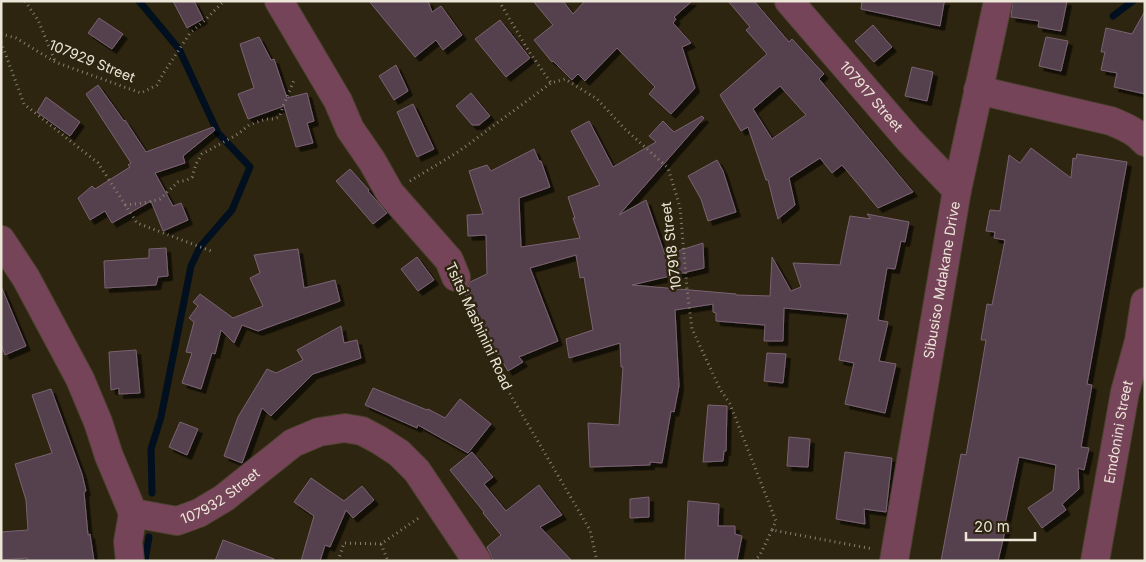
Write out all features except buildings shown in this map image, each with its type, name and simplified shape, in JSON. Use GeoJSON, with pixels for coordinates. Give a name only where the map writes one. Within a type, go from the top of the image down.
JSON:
{"type":"FeatureCollection","features":[{"type":"Feature","properties":{"kind":"street","name":"Tsitsi Mashinini Road"},"geometry":{"type":"LineString","coordinates":[[278,1],[338,101],[350,130],[390,193],[449,260],[456,277]]}},
{"type":"Feature","properties":{"kind":"street","name":"107917 Street"},"geometry":{"type":"LineString","coordinates":[[789,1],[909,140],[956,190]]}},
{"type":"Feature","properties":{"kind":"street","name":"Sibusiso Mdakane Drive"},"geometry":{"type":"LineString","coordinates":[[895,555],[956,190],[998,1]]}},
{"type":"Feature","properties":{"kind":"street"},"geometry":{"type":"LineString","coordinates":[[978,90],[1111,121],[1134,132],[1145,142]]}},
{"type":"Feature","properties":{"kind":"street"},"geometry":{"type":"LineString","coordinates":[[1,240],[26,278],[80,379],[98,422],[132,514],[128,542],[130,561]]}},
{"type":"Feature","properties":{"kind":"street","name":"Emdonini Street"},"geometry":{"type":"LineString","coordinates":[[1095,561],[1125,392],[1139,341],[1145,302]]}},
{"type":"Feature","properties":{"kind":"street","name":"107932 Street"},"geometry":{"type":"LineString","coordinates":[[132,514],[177,521],[199,513],[224,498],[293,443],[319,432],[345,428],[362,432],[399,453],[416,471],[477,561]]}},
{"type":"Feature","properties":{"kind":"path"},"geometry":{"type":"LineString","coordinates":[[25,1],[38,20],[55,62]]}},
{"type":"Feature","properties":{"kind":"path","name":"107929 Street"},"geometry":{"type":"LineString","coordinates":[[1,34],[16,38],[55,62],[142,93],[157,85],[190,33],[224,1]]}},
{"type":"Feature","properties":{"kind":"path"},"geometry":{"type":"LineString","coordinates":[[390,193],[458,152],[551,83],[528,50],[499,1]]}},
{"type":"Feature","properties":{"kind":"path"},"geometry":{"type":"LineString","coordinates":[[1,42],[24,104],[98,163],[137,223],[211,251]]}},
{"type":"Feature","properties":{"kind":"path"},"geometry":{"type":"LineString","coordinates":[[125,205],[160,199],[178,182],[192,177],[196,164],[202,154],[249,126],[279,117],[294,82],[304,43]]}},
{"type":"Feature","properties":{"kind":"path","name":"107918 Street"},"geometry":{"type":"LineString","coordinates":[[551,83],[565,79],[597,99],[624,128],[668,168],[680,207],[692,329],[720,389],[730,404],[776,521],[760,555],[754,561]]}},
{"type":"Feature","properties":{"kind":"path","name":"Tsitsi Mashinini Road"},"geometry":{"type":"LineString","coordinates":[[456,277],[504,382],[590,530],[598,561]]}},
{"type":"Feature","properties":{"kind":"path"},"geometry":{"type":"LineString","coordinates":[[338,561],[344,543],[381,544],[439,504]]}},
{"type":"Feature","properties":{"kind":"path"},"geometry":{"type":"LineString","coordinates":[[772,530],[895,555]]}},
{"type":"Feature","properties":{"kind":"path"},"geometry":{"type":"LineString","coordinates":[[381,544],[388,561]]}},
{"type":"Feature","properties":{"kind":"waterway"},"geometry":{"type":"LineString","coordinates":[[139,1],[179,49],[218,133],[250,167],[232,210],[200,247],[191,266],[161,417],[151,449],[152,493]]}},
{"type":"Feature","properties":{"kind":"waterway"},"geometry":{"type":"LineString","coordinates":[[1113,16],[1133,1]]}},
{"type":"Feature","properties":{"kind":"waterway"},"geometry":{"type":"LineString","coordinates":[[145,561],[149,537]]}}]}
